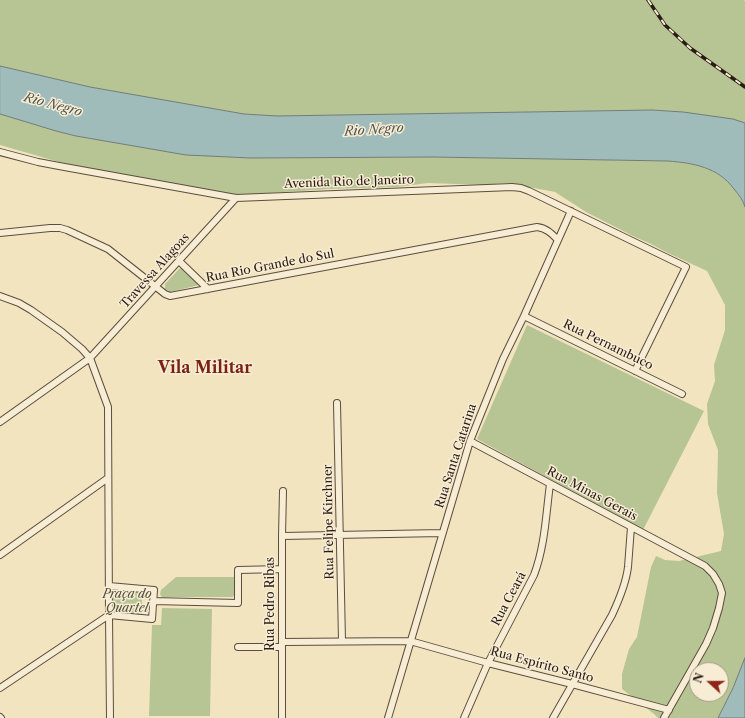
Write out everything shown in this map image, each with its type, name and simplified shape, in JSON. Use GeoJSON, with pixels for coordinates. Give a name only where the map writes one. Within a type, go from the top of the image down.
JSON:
{"type":"FeatureCollection","features":[{"type":"Feature","properties":{"kind":"street","name":"Avenida Rio de Janeiro"},"geometry":{"type":"LineString","coordinates":[[0,152],[38,162],[236,198],[512,187],[521,188],[686,267],[635,371]]}},
{"type":"Feature","properties":{"kind":"street","name":"Travessa Alagoas"},"geometry":{"type":"LineString","coordinates":[[0,422],[90,358],[236,198]]}},
{"type":"Feature","properties":{"kind":"street","name":"Rua Santa Catarina"},"geometry":{"type":"LineString","coordinates":[[388,718],[470,441],[503,359],[571,211]]}},
{"type":"Feature","properties":{"kind":"street","name":"Rua Rio Grande do Sul"},"geometry":{"type":"LineString","coordinates":[[0,233],[50,228],[67,230],[108,249],[170,296],[537,227],[550,231],[557,239]]}},
{"type":"Feature","properties":{"kind":"street"},"geometry":{"type":"LineString","coordinates":[[178,261],[208,289]]}},
{"type":"Feature","properties":{"kind":"street"},"geometry":{"type":"LineString","coordinates":[[0,296],[19,303],[31,310],[72,340],[90,358],[108,407],[110,718]]}},
{"type":"Feature","properties":{"kind":"street","name":"Rua Pernambuco"},"geometry":{"type":"LineString","coordinates":[[524,316],[682,394]]}},
{"type":"Feature","properties":{"kind":"street","name":"Rua Felipe Kirchner"},"geometry":{"type":"LineString","coordinates":[[337,403],[342,641]]}},
{"type":"Feature","properties":{"kind":"street","name":"Rua Minas Gerais"},"geometry":{"type":"LineString","coordinates":[[470,441],[705,566],[714,574],[722,593],[720,608],[706,644],[669,710]]}},
{"type":"Feature","properties":{"kind":"street"},"geometry":{"type":"LineString","coordinates":[[1,553],[108,478]]}},
{"type":"Feature","properties":{"kind":"street","name":"Rua Ceará"},"geometry":{"type":"LineString","coordinates":[[464,718],[488,663],[534,575],[539,562],[542,551],[550,484]]}},
{"type":"Feature","properties":{"kind":"street","name":"Rua Pedro Ribas"},"geometry":{"type":"LineString","coordinates":[[282,718],[283,491]]}},
{"type":"Feature","properties":{"kind":"street"},"geometry":{"type":"LineString","coordinates":[[553,718],[612,615],[628,569],[631,527]]}},
{"type":"Feature","properties":{"kind":"street"},"geometry":{"type":"LineString","coordinates":[[282,536],[442,534]]}},
{"type":"Feature","properties":{"kind":"street"},"geometry":{"type":"LineString","coordinates":[[153,601],[238,603],[238,570],[282,569]]}},
{"type":"Feature","properties":{"kind":"street"},"geometry":{"type":"LineString","coordinates":[[0,688],[109,615],[152,619],[153,590],[109,586]]}},
{"type":"Feature","properties":{"kind":"street","name":"Rua Espírito Santo"},"geometry":{"type":"LineString","coordinates":[[238,647],[342,641],[410,641],[669,710]]}},
{"type":"Feature","properties":{"kind":"street"},"geometry":{"type":"LineString","coordinates":[[664,718],[669,710]]}},
{"type":"Feature","properties":{"kind":"green space"},"geometry":{"type":"Polygon","coordinates":[[[0,0],[744,0],[745,123],[683,112],[652,110],[277,116],[244,114],[90,87],[0,66],[0,0]]]}},
{"type":"Feature","properties":{"kind":"green space"},"geometry":{"type":"Polygon","coordinates":[[[0,114],[76,136],[186,155],[251,158],[433,157],[668,161],[696,165],[713,171],[728,182],[738,193],[745,207],[745,658],[729,696],[729,662],[689,662],[689,702],[726,702],[718,718],[658,718],[622,689],[622,674],[629,649],[637,637],[651,567],[656,556],[665,560],[679,561],[721,551],[724,534],[717,493],[718,450],[708,424],[707,404],[715,381],[714,365],[725,330],[725,305],[707,271],[586,212],[555,192],[507,183],[482,185],[428,183],[397,187],[329,189],[239,195],[97,173],[0,145],[0,114]]]}},
{"type":"Feature","properties":{"kind":"green space"},"geometry":{"type":"Polygon","coordinates":[[[181,268],[200,284],[170,292],[165,289],[165,284],[181,268]]]}},
{"type":"Feature","properties":{"kind":"green space"},"geometry":{"type":"Polygon","coordinates":[[[527,325],[704,411],[643,530],[477,439],[527,325]]]}},
{"type":"Feature","properties":{"kind":"green space"},"geometry":{"type":"Polygon","coordinates":[[[176,577],[235,577],[234,596],[162,597],[160,594],[161,590],[176,577]]]}},
{"type":"Feature","properties":{"kind":"green space","name":"Praça do Quartel"},"geometry":{"type":"Polygon","coordinates":[[[113,589],[142,591],[142,616],[111,614],[113,589]]]}},
{"type":"Feature","properties":{"kind":"green space"},"geometry":{"type":"Polygon","coordinates":[[[162,608],[212,609],[210,716],[149,716],[152,625],[161,625],[162,608]]]}},
{"type":"Feature","properties":{"kind":"water","name":"Rio Negro"},"geometry":{"type":"Polygon","coordinates":[[[0,66],[90,87],[244,114],[277,116],[652,110],[683,112],[733,119],[745,123],[745,207],[738,193],[728,182],[713,171],[696,165],[668,161],[433,157],[251,158],[186,155],[76,136],[0,114],[0,66]]]}},
{"type":"Feature","properties":{"kind":"water"},"geometry":{"type":"Polygon","coordinates":[[[745,658],[745,718],[718,718],[726,702],[729,702],[729,696],[745,658]]]}},
{"type":"Feature","properties":{"kind":"railway"},"geometry":{"type":"LineString","coordinates":[[648,0],[665,25],[690,48],[745,87]]}},
{"type":"Feature","properties":{"kind":"district","name":"Vila Militar"},"geometry":{"type":"Point","coordinates":[205,368]}}]}
